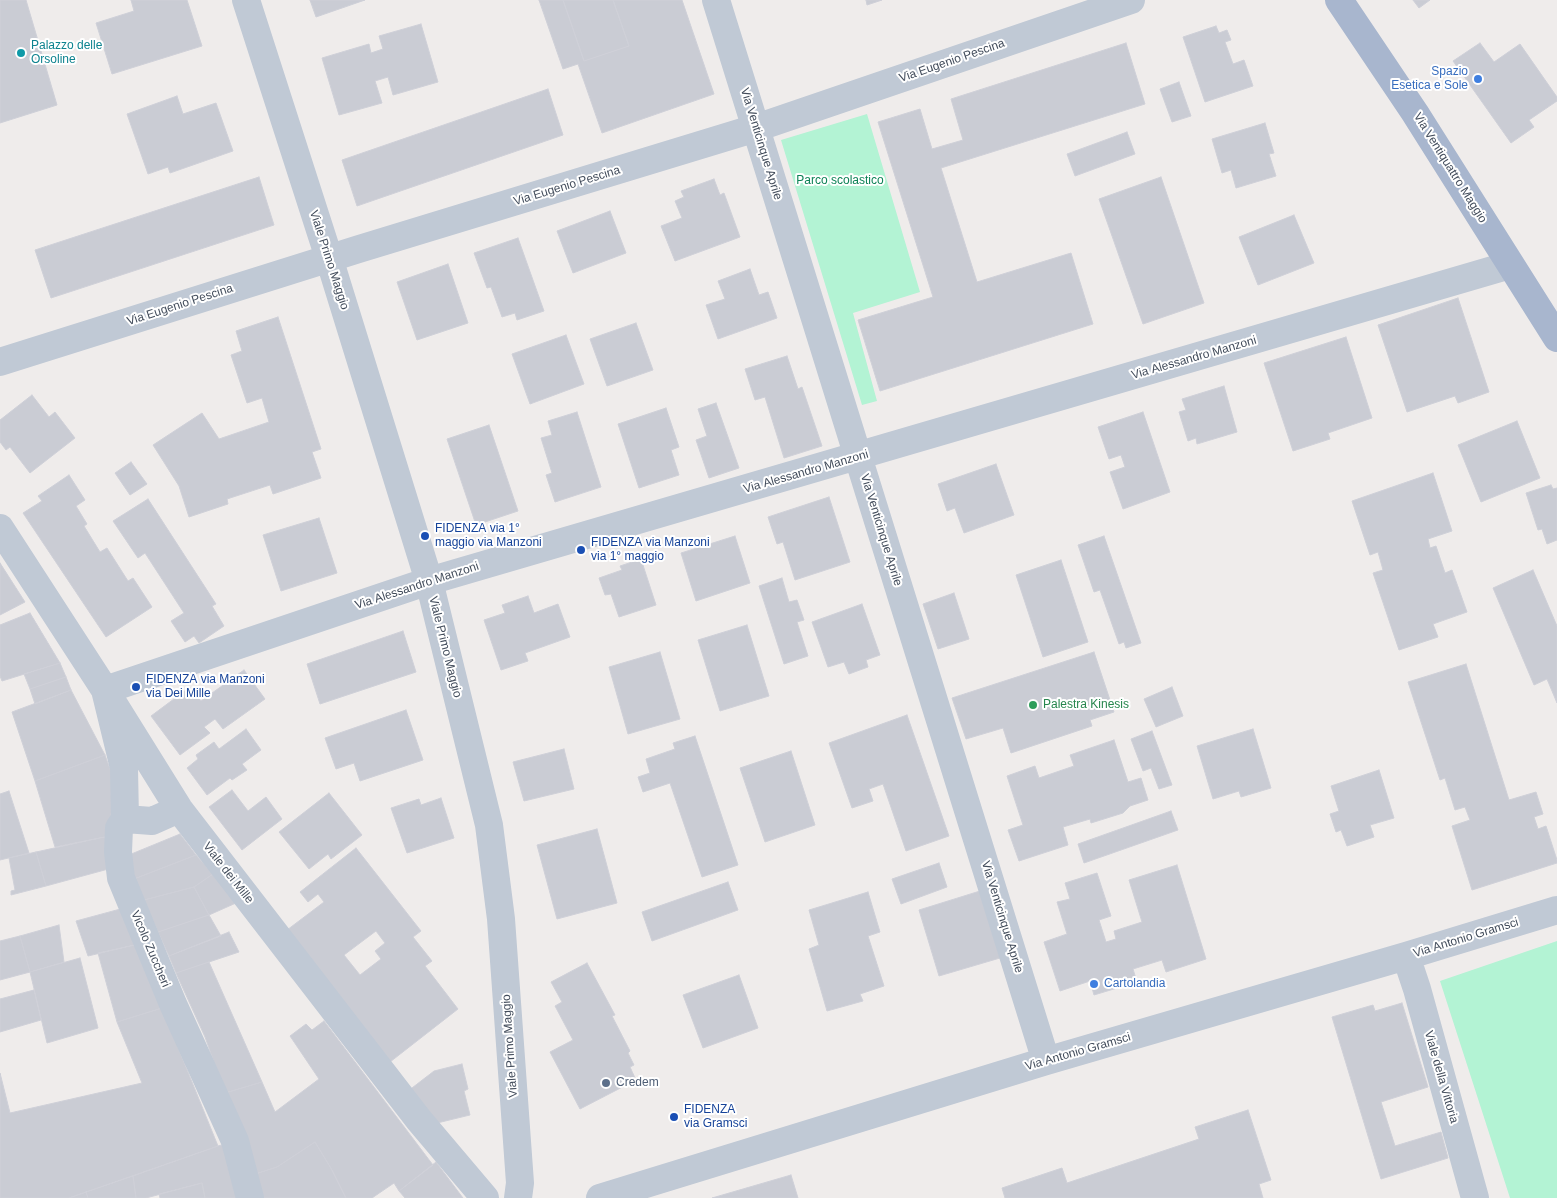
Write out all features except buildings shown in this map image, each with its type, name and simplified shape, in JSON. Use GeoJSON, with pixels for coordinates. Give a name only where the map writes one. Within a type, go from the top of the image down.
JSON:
{"type":"FeatureCollection","features":[{"type":"Feature","properties":{"kind":"main road","name":"Via Ventiquattro Maggio"},"geometry":{"type":"LineString","coordinates":[[1339,0],[1415,112],[1557,338]]}},
{"type":"Feature","properties":{"kind":"street","name":"Viale Primo Maggio"},"geometry":{"type":"LineString","coordinates":[[246,0],[329,258],[429,581],[489,825],[501,918],[520,1183],[518,1198]]}},
{"type":"Feature","properties":{"kind":"street","name":"Via Venticinque Aprile"},"geometry":{"type":"LineString","coordinates":[[716,0],[1046,1060]]}},
{"type":"Feature","properties":{"kind":"street","name":"Via Eugenio Pescina"},"geometry":{"type":"LineString","coordinates":[[0,362],[329,258],[756,128],[1131,0]]}},
{"type":"Feature","properties":{"kind":"street","name":"Via Alessandro Manzoni"},"geometry":{"type":"LineString","coordinates":[[105,690],[429,581],[1510,265]]}},
{"type":"Feature","properties":{"kind":"street","name":"Viale dei Mille"},"geometry":{"type":"LineString","coordinates":[[0,528],[105,690],[179,809],[419,1120],[485,1198]]}},
{"type":"Feature","properties":{"kind":"street","name":"Vicolo Zuccheri"},"geometry":{"type":"LineString","coordinates":[[105,690],[124,768],[125,819],[119,828],[118,852],[121,878],[173,1004],[235,1142],[250,1198]]}},
{"type":"Feature","properties":{"kind":"street"},"geometry":{"type":"LineString","coordinates":[[125,819],[152,821],[179,809]]}},
{"type":"Feature","properties":{"kind":"street","name":"Via Antonio Gramsci"},"geometry":{"type":"LineString","coordinates":[[600,1198],[1046,1060],[1406,956],[1557,910]]}},
{"type":"Feature","properties":{"kind":"street","name":"Viale della Vittoria"},"geometry":{"type":"LineString","coordinates":[[1406,956],[1417,989],[1475,1198]]}},
{"type":"Feature","properties":{"kind":"green space","name":"Parco scolastico"},"geometry":{"type":"Polygon","coordinates":[[[867,114],[920,292],[853,313],[877,401],[862,405],[781,140],[867,114]]]}},
{"type":"Feature","properties":{"kind":"green space"},"geometry":{"type":"Polygon","coordinates":[[[1557,941],[1557,1198],[1510,1198],[1440,981],[1557,941]]]}},
{"type":"Feature","properties":{"kind":"place","name":"Palazzo delle Orsoline"},"geometry":{"type":"Point","coordinates":[21,53]}},
{"type":"Feature","properties":{"kind":"place","name":"Spazio Esetica e Sole"},"geometry":{"type":"Point","coordinates":[1478,79]}},
{"type":"Feature","properties":{"kind":"place","name":"FIDENZA via 1° maggio via Manzoni"},"geometry":{"type":"Point","coordinates":[425,536]}},
{"type":"Feature","properties":{"kind":"place","name":"FIDENZA via Manzoni via 1° maggio"},"geometry":{"type":"Point","coordinates":[581,550]}},
{"type":"Feature","properties":{"kind":"place","name":"FIDENZA via Manzoni via Dei Mille"},"geometry":{"type":"Point","coordinates":[136,687]}},
{"type":"Feature","properties":{"kind":"place","name":"Palestra Kinesis"},"geometry":{"type":"Point","coordinates":[1033,705]}},
{"type":"Feature","properties":{"kind":"place","name":"Cartolandia"},"geometry":{"type":"Point","coordinates":[1094,984]}},
{"type":"Feature","properties":{"kind":"place","name":"Credem"},"geometry":{"type":"Point","coordinates":[606,1083]}},
{"type":"Feature","properties":{"kind":"place","name":"FIDENZA via Gramsci"},"geometry":{"type":"Point","coordinates":[674,1117]}}]}
